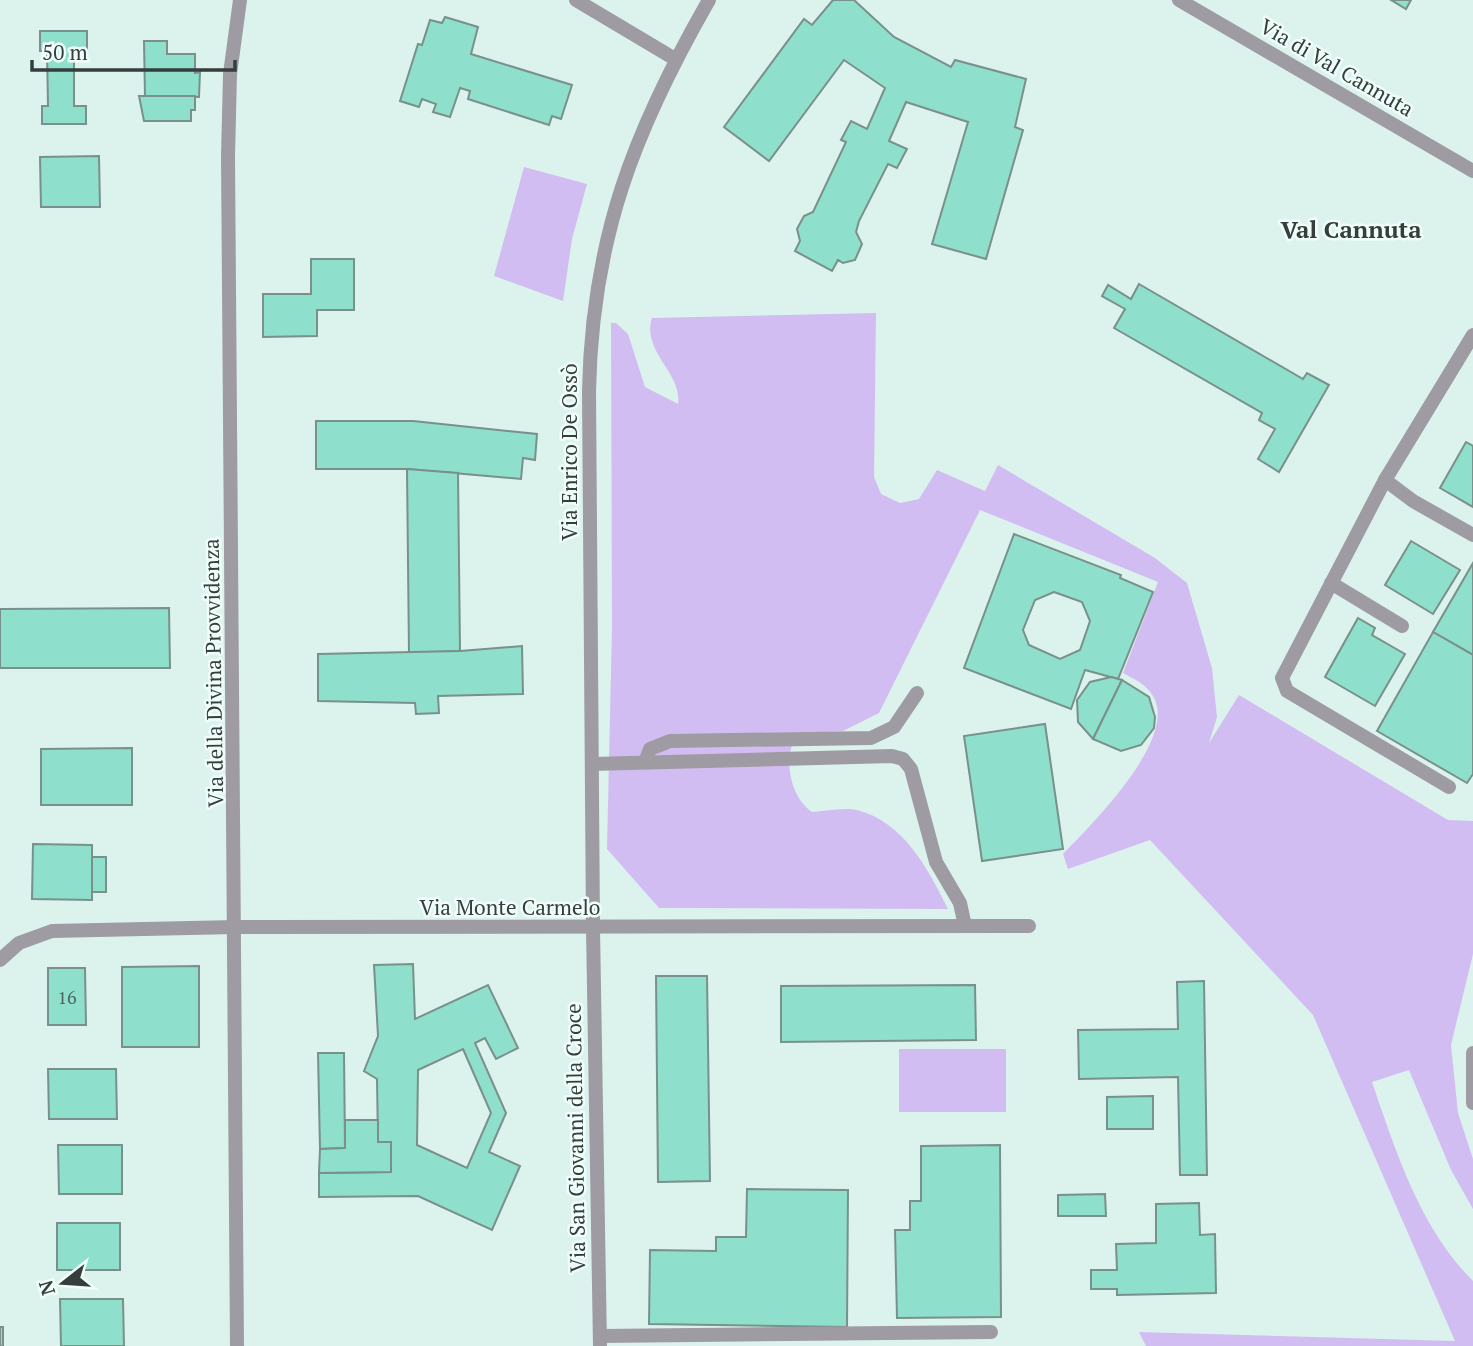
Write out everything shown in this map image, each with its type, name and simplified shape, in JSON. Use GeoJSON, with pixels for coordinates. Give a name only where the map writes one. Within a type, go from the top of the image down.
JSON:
{"type":"FeatureCollection","features":[{"type":"Feature","properties":{"kind":"street","name":"Via della Divina Provvidenza"},"geometry":{"type":"LineString","coordinates":[[237,1346],[236,927],[228,156],[230,74],[240,0]]}},
{"type":"Feature","properties":{"kind":"street"},"geometry":{"type":"LineString","coordinates":[[576,0],[675,58]]}},
{"type":"Feature","properties":{"kind":"street","name":"Via Enrico De Ossò"},"geometry":{"type":"LineString","coordinates":[[593,928],[589,391],[592,325],[601,263],[616,199],[648,113],[675,58],[709,0]]}},
{"type":"Feature","properties":{"kind":"street","name":"Via di Val Cannuta"},"geometry":{"type":"LineString","coordinates":[[1179,0],[1473,171]]}},
{"type":"Feature","properties":{"kind":"street"},"geometry":{"type":"LineString","coordinates":[[1449,787],[1287,691],[1282,678],[1385,480],[1473,335]]}},
{"type":"Feature","properties":{"kind":"street"},"geometry":{"type":"LineString","coordinates":[[1385,480],[1413,501],[1473,535]]}},
{"type":"Feature","properties":{"kind":"street"},"geometry":{"type":"LineString","coordinates":[[1331,583],[1402,625]]}},
{"type":"Feature","properties":{"kind":"street"},"geometry":{"type":"LineString","coordinates":[[645,762],[650,749],[670,741],[872,738],[894,727],[917,693]]}},
{"type":"Feature","properties":{"kind":"street"},"geometry":{"type":"LineString","coordinates":[[592,764],[892,756],[903,759],[911,769],[936,862],[960,903],[965,926]]}},
{"type":"Feature","properties":{"kind":"street","name":"Via Monte Carmelo"},"geometry":{"type":"LineString","coordinates":[[0,960],[19,943],[52,931],[236,927],[1029,926]]}},
{"type":"Feature","properties":{"kind":"street","name":"Via San Giovanni della Croce"},"geometry":{"type":"LineString","coordinates":[[593,928],[600,1341]]}},
{"type":"Feature","properties":{"kind":"street"},"geometry":{"type":"LineString","coordinates":[[1473,1053],[1473,1103]]}},
{"type":"Feature","properties":{"kind":"street"},"geometry":{"type":"LineString","coordinates":[[600,1341],[991,1332]]}},
{"type":"Feature","properties":{"kind":"shaded area"},"geometry":{"type":"Polygon","coordinates":[[[524,167],[587,184],[572,239],[563,301],[494,276],[524,167]]]}},
{"type":"Feature","properties":{"kind":"shaded area"},"geometry":{"type":"Polygon","coordinates":[[[876,313],[874,477],[881,494],[900,503],[919,499],[937,470],[985,491],[998,465],[1155,558],[1187,583],[1212,668],[1217,717],[1209,743],[1239,695],[1448,820],[1473,821],[1473,954],[1451,1045],[1458,1113],[1473,1159],[1473,1209],[1451,1170],[1409,1070],[1372,1082],[1390,1135],[1424,1213],[1454,1260],[1473,1281],[1473,1346],[1146,1346],[1139,1332],[1455,1341],[1313,1015],[1150,840],[1068,869],[1063,854],[1128,780],[1154,734],[1158,714],[1153,696],[1143,685],[1123,673],[1158,582],[980,510],[879,713],[843,731],[797,734],[790,754],[791,776],[793,786],[804,805],[812,812],[857,810],[888,825],[913,849],[923,863],[948,909],[659,908],[607,849],[612,627],[611,323],[616,323],[628,334],[645,387],[678,404],[674,383],[652,341],[652,318],[876,313]]]}},
{"type":"Feature","properties":{"kind":"shaded area"},"geometry":{"type":"Polygon","coordinates":[[[899,1049],[1006,1049],[1006,1112],[899,1112],[899,1049]]]}},
{"type":"Feature","properties":{"kind":"building"},"geometry":{"type":"Polygon","coordinates":[[[833,0],[854,0],[894,37],[951,67],[955,60],[1026,79],[1015,127],[1023,130],[986,259],[932,244],[968,122],[906,102],[889,141],[907,149],[897,168],[888,164],[859,221],[856,232],[862,244],[855,260],[843,263],[838,260],[832,271],[795,251],[800,241],[797,229],[804,216],[813,212],[846,142],[841,140],[851,121],[867,129],[885,88],[844,60],[769,161],[724,127],[804,19],[812,25],[833,0]]]}},
{"type":"Feature","properties":{"kind":"building"},"geometry":{"type":"Polygon","coordinates":[[[1391,0],[1411,0],[1406,9],[1391,0]]]}},
{"type":"Feature","properties":{"kind":"building"},"geometry":{"type":"Polygon","coordinates":[[[445,17],[478,27],[471,54],[572,85],[561,119],[552,116],[549,125],[468,99],[470,91],[460,88],[450,117],[433,112],[436,104],[422,99],[419,107],[400,101],[418,44],[422,45],[430,20],[442,23],[445,17]]]}},
{"type":"Feature","properties":{"kind":"building"},"geometry":{"type":"Polygon","coordinates":[[[40,31],[87,31],[87,51],[74,51],[74,106],[86,106],[86,124],[42,124],[42,106],[48,106],[47,51],[40,51],[40,31]]]}},
{"type":"Feature","properties":{"kind":"building"},"geometry":{"type":"Polygon","coordinates":[[[144,41],[167,41],[167,54],[195,54],[195,73],[200,72],[199,97],[145,97],[144,41]]]}},
{"type":"Feature","properties":{"kind":"building"},"geometry":{"type":"Polygon","coordinates":[[[139,96],[195,96],[195,110],[191,110],[191,121],[144,121],[139,96]]]}},
{"type":"Feature","properties":{"kind":"building"},"geometry":{"type":"Polygon","coordinates":[[[99,156],[100,207],[41,207],[40,157],[99,156]]]}},
{"type":"Feature","properties":{"kind":"building"},"geometry":{"type":"Polygon","coordinates":[[[311,259],[354,259],[354,310],[317,310],[317,336],[263,337],[263,294],[311,294],[311,259]]]}},
{"type":"Feature","properties":{"kind":"building"},"geometry":{"type":"Polygon","coordinates":[[[1139,284],[1303,379],[1307,373],[1329,385],[1279,472],[1258,459],[1275,429],[1259,420],[1262,413],[1114,328],[1125,309],[1102,296],[1108,285],[1131,299],[1139,284]]]}},
{"type":"Feature","properties":{"kind":"building"},"geometry":{"type":"Polygon","coordinates":[[[316,421],[413,421],[537,434],[535,460],[523,458],[521,479],[407,469],[316,469],[316,421]]]}},
{"type":"Feature","properties":{"kind":"building"},"geometry":{"type":"Polygon","coordinates":[[[1466,442],[1473,446],[1473,507],[1440,488],[1466,442]]]}},
{"type":"Feature","properties":{"kind":"building"},"geometry":{"type":"Polygon","coordinates":[[[407,469],[458,473],[460,651],[409,653],[407,469]]]}},
{"type":"Feature","properties":{"kind":"building"},"geometry":{"type":"Polygon","coordinates":[[[1014,534],[1121,575],[1120,578],[1153,592],[1118,679],[1085,670],[1071,709],[964,668],[1014,534]],[[1054,592],[1035,600],[1023,630],[1029,645],[1060,659],[1080,650],[1090,621],[1082,602],[1054,592]]]}},
{"type":"Feature","properties":{"kind":"building"},"geometry":{"type":"Polygon","coordinates":[[[1411,541],[1460,570],[1433,614],[1385,585],[1411,541]]]}},
{"type":"Feature","properties":{"kind":"building"},"geometry":{"type":"Polygon","coordinates":[[[1473,563],[1473,655],[1433,632],[1473,563]]]}},
{"type":"Feature","properties":{"kind":"building"},"geometry":{"type":"Polygon","coordinates":[[[169,608],[170,668],[0,668],[0,609],[169,608]]]}},
{"type":"Feature","properties":{"kind":"building"},"geometry":{"type":"Polygon","coordinates":[[[1358,618],[1375,628],[1372,635],[1405,654],[1375,706],[1325,677],[1358,618]]]}},
{"type":"Feature","properties":{"kind":"building"},"geometry":{"type":"Polygon","coordinates":[[[1433,632],[1473,655],[1473,774],[1467,783],[1377,731],[1433,632]]]}},
{"type":"Feature","properties":{"kind":"building"},"geometry":{"type":"Polygon","coordinates":[[[522,646],[523,694],[438,696],[439,713],[416,714],[415,703],[318,701],[318,654],[460,651],[522,646]]]}},
{"type":"Feature","properties":{"kind":"building"},"geometry":{"type":"Polygon","coordinates":[[[1111,677],[1122,680],[1093,739],[1078,722],[1077,700],[1090,682],[1111,677]]]}},
{"type":"Feature","properties":{"kind":"building"},"geometry":{"type":"Polygon","coordinates":[[[1122,680],[1149,697],[1155,717],[1154,728],[1141,745],[1121,751],[1093,739],[1122,680]]]}},
{"type":"Feature","properties":{"kind":"building"},"geometry":{"type":"Polygon","coordinates":[[[1045,724],[1063,849],[982,861],[964,736],[1045,724]]]}},
{"type":"Feature","properties":{"kind":"building"},"geometry":{"type":"Polygon","coordinates":[[[132,748],[132,805],[41,805],[41,749],[132,748]]]}},
{"type":"Feature","properties":{"kind":"building"},"geometry":{"type":"Polygon","coordinates":[[[33,844],[92,845],[92,900],[32,899],[33,844]]]}},
{"type":"Feature","properties":{"kind":"building"},"geometry":{"type":"Polygon","coordinates":[[[92,857],[106,857],[106,892],[92,892],[92,857]]]}},
{"type":"Feature","properties":{"kind":"building"},"geometry":{"type":"Polygon","coordinates":[[[413,964],[415,1019],[488,985],[518,1048],[496,1059],[485,1038],[475,1043],[506,1113],[489,1152],[520,1166],[492,1230],[418,1196],[319,1197],[319,1173],[391,1172],[391,1142],[378,1142],[377,1079],[364,1071],[378,1036],[374,965],[413,964]],[[463,1049],[418,1070],[417,1145],[467,1168],[491,1113],[463,1049]]]}},
{"type":"Feature","properties":{"kind":"building"},"geometry":{"type":"Polygon","coordinates":[[[199,966],[199,1047],[122,1047],[122,967],[199,966]]]}},
{"type":"Feature","properties":{"kind":"building"},"geometry":{"type":"Polygon","coordinates":[[[48,968],[85,968],[86,1025],[48,1025],[48,968]]]}},
{"type":"Feature","properties":{"kind":"building"},"geometry":{"type":"Polygon","coordinates":[[[656,976],[707,976],[710,1181],[658,1182],[656,976]]]}},
{"type":"Feature","properties":{"kind":"building"},"geometry":{"type":"Polygon","coordinates":[[[1204,981],[1207,1175],[1180,1175],[1178,1077],[1079,1079],[1078,1030],[1178,1029],[1177,982],[1204,981]]]}},
{"type":"Feature","properties":{"kind":"building"},"geometry":{"type":"Polygon","coordinates":[[[975,985],[976,1040],[781,1042],[781,986],[975,985]]]}},
{"type":"Feature","properties":{"kind":"building"},"geometry":{"type":"Polygon","coordinates":[[[318,1053],[344,1053],[345,1148],[320,1149],[318,1053]]]}},
{"type":"Feature","properties":{"kind":"building"},"geometry":{"type":"Polygon","coordinates":[[[48,1069],[116,1069],[117,1119],[49,1119],[48,1069]]]}},
{"type":"Feature","properties":{"kind":"building"},"geometry":{"type":"Polygon","coordinates":[[[1153,1096],[1153,1129],[1107,1129],[1107,1097],[1153,1096]]]}},
{"type":"Feature","properties":{"kind":"building"},"geometry":{"type":"Polygon","coordinates":[[[345,1120],[378,1120],[378,1142],[391,1142],[391,1172],[319,1173],[320,1149],[345,1148],[345,1120]]]}},
{"type":"Feature","properties":{"kind":"building"},"geometry":{"type":"Polygon","coordinates":[[[58,1145],[122,1145],[122,1194],[59,1194],[58,1145]]]}},
{"type":"Feature","properties":{"kind":"building"},"geometry":{"type":"Polygon","coordinates":[[[1000,1145],[1001,1317],[897,1318],[895,1230],[910,1230],[910,1201],[921,1201],[921,1146],[1000,1145]]]}},
{"type":"Feature","properties":{"kind":"building"},"geometry":{"type":"Polygon","coordinates":[[[747,1189],[848,1190],[847,1327],[649,1324],[650,1250],[716,1251],[716,1237],[746,1237],[747,1189]]]}},
{"type":"Feature","properties":{"kind":"building"},"geometry":{"type":"Polygon","coordinates":[[[1105,1194],[1106,1216],[1058,1216],[1058,1195],[1105,1194]]]}},
{"type":"Feature","properties":{"kind":"building"},"geometry":{"type":"Polygon","coordinates":[[[1199,1203],[1200,1235],[1215,1234],[1216,1293],[1117,1295],[1117,1289],[1091,1289],[1091,1270],[1117,1270],[1116,1244],[1156,1243],[1156,1204],[1199,1203]]]}},
{"type":"Feature","properties":{"kind":"building"},"geometry":{"type":"Polygon","coordinates":[[[57,1223],[120,1223],[120,1270],[57,1270],[57,1223]]]}},
{"type":"Feature","properties":{"kind":"building"},"geometry":{"type":"Polygon","coordinates":[[[60,1299],[123,1299],[124,1346],[61,1346],[60,1299]]]}},
{"type":"Feature","properties":{"kind":"building"},"geometry":{"type":"Polygon","coordinates":[[[0,1327],[3,1327],[3,1346],[0,1346],[0,1327]]]}},
{"type":"Feature","properties":{"kind":"district","name":"Val Cannuta"},"geometry":{"type":"Point","coordinates":[1351,229]}}]}
